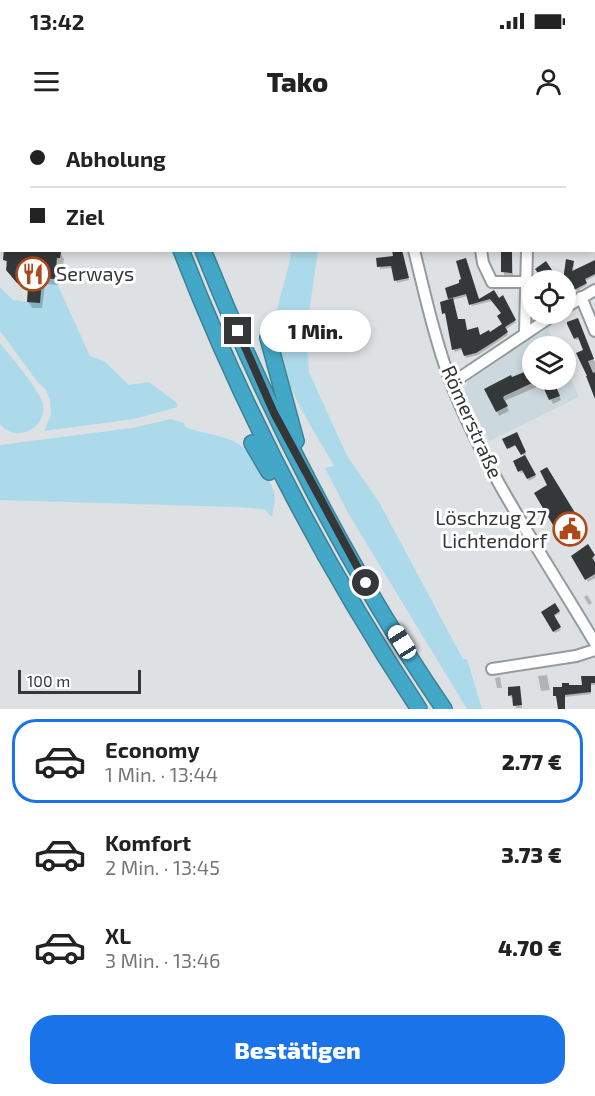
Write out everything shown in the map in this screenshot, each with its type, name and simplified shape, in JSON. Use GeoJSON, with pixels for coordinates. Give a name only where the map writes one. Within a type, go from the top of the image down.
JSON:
{"type":"FeatureCollection","features":[{"type":"Feature","properties":{"kind":"highway"},"geometry":{"type":"LineString","coordinates":[[183,252],[248,407],[302,512],[348,594],[419,709]]}},
{"type":"Feature","properties":{"kind":"highway"},"geometry":{"type":"LineString","coordinates":[[204,252],[274,413],[366,583],[444,709]]}},
{"type":"Feature","properties":{"kind":"highway"},"geometry":{"type":"LineString","coordinates":[[268,338],[294,431],[300,462]]}},
{"type":"Feature","properties":{"kind":"highway"},"geometry":{"type":"LineString","coordinates":[[252,443],[273,480],[302,512]]}},
{"type":"Feature","properties":{"kind":"street","name":"Römerstraße"},"geometry":{"type":"LineString","coordinates":[[414,252],[430,319],[452,383],[475,435],[500,484],[595,643]]}},
{"type":"Feature","properties":{"kind":"street"},"geometry":{"type":"LineString","coordinates":[[481,252],[483,263],[492,282],[522,282]]}},
{"type":"Feature","properties":{"kind":"street"},"geometry":{"type":"LineString","coordinates":[[526,270],[527,252]]}},
{"type":"Feature","properties":{"kind":"street"},"geometry":{"type":"LineString","coordinates":[[576,300],[595,290]]}},
{"type":"Feature","properties":{"kind":"street"},"geometry":{"type":"LineString","coordinates":[[581,297],[595,331]]}},
{"type":"Feature","properties":{"kind":"street"},"geometry":{"type":"LineString","coordinates":[[525,324],[525,332]]}},
{"type":"Feature","properties":{"kind":"street"},"geometry":{"type":"LineString","coordinates":[[452,383],[538,324]]}},
{"type":"Feature","properties":{"kind":"street"},"geometry":{"type":"LineString","coordinates":[[492,669],[576,656],[595,650]]}},
{"type":"Feature","properties":{"kind":"shaded area"},"geometry":{"type":"Polygon","coordinates":[[[291,252],[318,252],[306,333],[309,372],[347,456],[379,502],[463,659],[467,659],[482,709],[467,709],[348,513],[325,468],[334,466],[295,397],[281,361],[277,342],[278,304],[291,252]]]}},
{"type":"Feature","properties":{"kind":"shaded area"},"geometry":{"type":"Polygon","coordinates":[[[42,278],[55,279],[90,356],[104,361],[129,385],[149,382],[176,402],[178,407],[134,419],[44,431],[51,415],[50,400],[46,390],[0,331],[0,287],[13,300],[39,303],[42,278]]]}},
{"type":"Feature","properties":{"kind":"shaded area"},"geometry":{"type":"Polygon","coordinates":[[[548,328],[552,336],[536,336],[548,328]]]}},
{"type":"Feature","properties":{"kind":"shaded area"},"geometry":{"type":"Polygon","coordinates":[[[0,343],[31,382],[43,404],[40,420],[29,431],[14,433],[0,424],[0,343]]]}},
{"type":"Feature","properties":{"kind":"shaded area"},"geometry":{"type":"Polygon","coordinates":[[[522,345],[522,390],[576,390],[579,397],[489,441],[465,392],[469,379],[522,345]]]}},
{"type":"Feature","properties":{"kind":"shaded area"},"geometry":{"type":"Polygon","coordinates":[[[171,419],[184,423],[185,427],[231,440],[244,448],[257,462],[272,486],[275,499],[272,517],[264,509],[235,507],[0,500],[0,445],[132,428],[171,419]]]}},
{"type":"Feature","properties":{"kind":"building","name":"Serways"},"geometry":{"type":"Polygon","coordinates":[[[4,252],[61,252],[60,258],[57,258],[55,279],[42,278],[40,303],[27,302],[28,287],[26,284],[17,283],[6,270],[7,261],[3,260],[4,252]]]}},
{"type":"Feature","properties":{"kind":"building"},"geometry":{"type":"Polygon","coordinates":[[[392,252],[402,252],[409,278],[394,281],[391,266],[377,267],[376,258],[393,256],[392,252]]]}},
{"type":"Feature","properties":{"kind":"building"},"geometry":{"type":"Polygon","coordinates":[[[501,252],[512,252],[512,273],[501,272],[501,252]]]}},
{"type":"Feature","properties":{"kind":"building"},"geometry":{"type":"Polygon","coordinates":[[[466,258],[479,299],[494,290],[499,298],[503,295],[516,320],[505,327],[508,332],[476,353],[464,356],[461,348],[452,350],[445,313],[442,314],[440,302],[453,298],[458,319],[465,319],[467,330],[478,327],[480,335],[502,324],[497,316],[501,313],[490,299],[469,305],[466,294],[448,299],[445,288],[459,283],[461,279],[456,261],[466,258]]]}},
{"type":"Feature","properties":{"kind":"building"},"geometry":{"type":"Polygon","coordinates":[[[566,259],[574,261],[572,270],[564,270],[566,259]]]}},
{"type":"Feature","properties":{"kind":"building"},"geometry":{"type":"Polygon","coordinates":[[[595,260],[595,274],[585,279],[587,283],[576,289],[576,270],[574,270],[595,260]]]}},
{"type":"Feature","properties":{"kind":"building"},"geometry":{"type":"Polygon","coordinates":[[[546,261],[552,270],[536,270],[546,261]]]}},
{"type":"Feature","properties":{"kind":"building"},"geometry":{"type":"Polygon","coordinates":[[[578,318],[594,359],[588,361],[593,373],[595,372],[595,399],[576,353],[583,350],[578,337],[573,336],[567,324],[576,324],[578,318]]]}},
{"type":"Feature","properties":{"kind":"building"},"geometry":{"type":"Polygon","coordinates":[[[522,373],[522,388],[504,396],[508,406],[496,412],[484,389],[511,375],[512,377],[522,373]]]}},
{"type":"Feature","properties":{"kind":"building"},"geometry":{"type":"Polygon","coordinates":[[[544,390],[557,390],[560,396],[549,400],[544,390]]]}},
{"type":"Feature","properties":{"kind":"building"},"geometry":{"type":"Polygon","coordinates":[[[517,432],[526,452],[521,455],[515,445],[507,449],[502,439],[517,432]]]}},
{"type":"Feature","properties":{"kind":"building"},"geometry":{"type":"Polygon","coordinates":[[[525,455],[536,475],[527,479],[522,470],[518,472],[513,461],[525,455]]]}},
{"type":"Feature","properties":{"kind":"building"},"geometry":{"type":"Polygon","coordinates":[[[547,467],[585,529],[563,542],[534,493],[547,485],[540,471],[547,467]]]}},
{"type":"Feature","properties":{"kind":"building"},"geometry":{"type":"Polygon","coordinates":[[[588,544],[595,555],[592,558],[595,562],[595,574],[585,580],[571,556],[588,544]]]}},
{"type":"Feature","properties":{"kind":"building"},"geometry":{"type":"Polygon","coordinates":[[[555,603],[560,611],[554,615],[561,627],[553,632],[541,612],[555,603]]]}},
{"type":"Feature","properties":{"kind":"building"},"geometry":{"type":"Polygon","coordinates":[[[581,676],[595,676],[595,683],[591,683],[591,692],[565,695],[565,709],[558,709],[556,696],[553,696],[553,687],[562,687],[562,683],[582,685],[581,676]]]}},
{"type":"Feature","properties":{"kind":"building"},"geometry":{"type":"Polygon","coordinates":[[[520,686],[522,705],[513,706],[512,695],[508,696],[508,687],[520,686]]]}},
{"type":"Feature","properties":{"kind":"place","name":"Serways"},"geometry":{"type":"Point","coordinates":[33,274]}},
{"type":"Feature","properties":{"kind":"place","name":"Löschzug 27 Lichtendorf"},"geometry":{"type":"Point","coordinates":[570,529]}},
{"type":"Feature","properties":{"kind":"route"},"geometry":{"type":"LineString","coordinates":[[238,331],[274,413],[366,583]]}}]}
